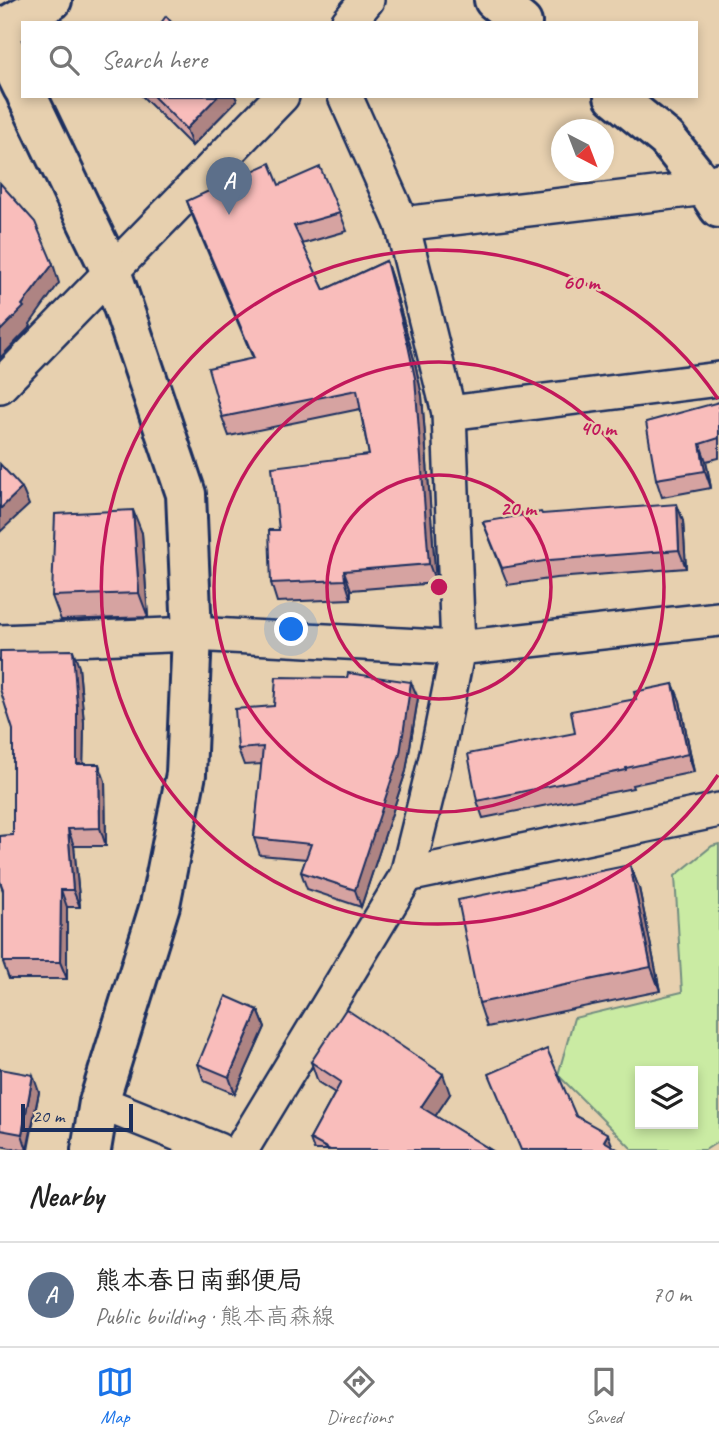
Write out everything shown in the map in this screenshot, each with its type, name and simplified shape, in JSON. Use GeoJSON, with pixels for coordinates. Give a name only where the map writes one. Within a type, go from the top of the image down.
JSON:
{"type":"FeatureCollection","features":[{"type":"Feature","properties":{"kind":"street"},"geometry":{"type":"LineString","coordinates":[[0,30],[52,0]]}},
{"type":"Feature","properties":{"kind":"street"},"geometry":{"type":"LineString","coordinates":[[350,21],[367,0]]}},
{"type":"Feature","properties":{"kind":"street"},"geometry":{"type":"LineString","coordinates":[[494,0],[520,21]]}},
{"type":"Feature","properties":{"kind":"street"},"geometry":{"type":"LineString","coordinates":[[0,41],[21,84]]}},
{"type":"Feature","properties":{"kind":"street"},"geometry":{"type":"LineString","coordinates":[[28,98],[111,271],[186,494],[192,634],[186,774],[160,905],[99,1102],[91,1150]]}},
{"type":"Feature","properties":{"kind":"street"},"geometry":{"type":"LineString","coordinates":[[0,386],[280,98]]}},
{"type":"Feature","properties":{"kind":"street"},"geometry":{"type":"LineString","coordinates":[[241,1150],[407,875],[436,758],[458,648],[450,413],[402,225],[346,98]]}},
{"type":"Feature","properties":{"kind":"street"},"geometry":{"type":"LineString","coordinates":[[616,98],[667,139],[715,192]]}},
{"type":"Feature","properties":{"kind":"street"},"geometry":{"type":"LineString","coordinates":[[402,225],[715,192]]}},
{"type":"Feature","properties":{"kind":"street"},"geometry":{"type":"LineString","coordinates":[[450,413],[719,379]]}},
{"type":"Feature","properties":{"kind":"street"},"geometry":{"type":"LineString","coordinates":[[0,642],[192,634],[458,648],[719,619]]}},
{"type":"Feature","properties":{"kind":"street"},"geometry":{"type":"LineString","coordinates":[[407,875],[719,810]]}},
{"type":"Feature","properties":{"kind":"street"},"geometry":{"type":"LineString","coordinates":[[99,1102],[218,1150]]}},
{"type":"Feature","properties":{"kind":"green space"},"geometry":{"type":"Polygon","coordinates":[[[719,844],[719,1141],[705,1150],[633,1150],[558,1075],[574,1018],[682,992],[675,876],[712,846],[719,844]]]}},
{"type":"Feature","properties":{"kind":"building"},"geometry":{"type":"Polygon","coordinates":[[[155,98],[216,98],[186,129],[155,98]]]}},
{"type":"Feature","properties":{"kind":"building"},"geometry":{"type":"Polygon","coordinates":[[[270,163],[279,185],[320,167],[340,213],[294,226],[324,290],[386,261],[415,378],[429,564],[344,571],[345,580],[271,583],[269,530],[279,530],[272,467],[369,455],[357,390],[222,417],[208,368],[254,358],[187,201],[270,163]]]}},
{"type":"Feature","properties":{"kind":"building"},"geometry":{"type":"Polygon","coordinates":[[[0,183],[35,222],[53,264],[22,305],[24,307],[0,331],[0,183]]]}},
{"type":"Feature","properties":{"kind":"building"},"geometry":{"type":"Polygon","coordinates":[[[719,402],[719,438],[700,444],[705,471],[656,479],[646,422],[719,402]]]}},
{"type":"Feature","properties":{"kind":"building"},"geometry":{"type":"Polygon","coordinates":[[[0,464],[22,488],[0,509],[0,464]]]}},
{"type":"Feature","properties":{"kind":"building"},"geometry":{"type":"Polygon","coordinates":[[[677,504],[679,550],[550,560],[502,568],[483,522],[541,512],[677,504]]]}},
{"type":"Feature","properties":{"kind":"building"},"geometry":{"type":"Polygon","coordinates":[[[133,510],[139,593],[52,596],[55,514],[133,510]]]}},
{"type":"Feature","properties":{"kind":"building"},"geometry":{"type":"Polygon","coordinates":[[[73,650],[77,764],[99,764],[100,828],[68,829],[73,890],[61,890],[60,962],[3,962],[0,836],[13,835],[13,730],[0,689],[0,651],[73,650]]]}},
{"type":"Feature","properties":{"kind":"building"},"geometry":{"type":"Polygon","coordinates":[[[348,673],[411,682],[400,754],[355,890],[301,872],[311,844],[254,838],[263,747],[238,749],[235,709],[274,706],[276,677],[347,678],[348,673]]]}},
{"type":"Feature","properties":{"kind":"building"},"geometry":{"type":"Polygon","coordinates":[[[673,684],[688,754],[626,770],[477,801],[468,754],[575,733],[571,711],[636,699],[634,692],[673,684]]]}},
{"type":"Feature","properties":{"kind":"building"},"geometry":{"type":"Polygon","coordinates":[[[630,865],[651,967],[479,1003],[458,900],[630,865]]]}},
{"type":"Feature","properties":{"kind":"building"},"geometry":{"type":"Polygon","coordinates":[[[226,996],[258,1010],[229,1077],[198,1064],[226,996]]]}},
{"type":"Feature","properties":{"kind":"building"},"geometry":{"type":"Polygon","coordinates":[[[346,1009],[443,1074],[421,1107],[491,1150],[330,1150],[310,1139],[341,1082],[311,1062],[346,1009]]]}},
{"type":"Feature","properties":{"kind":"building"},"geometry":{"type":"Polygon","coordinates":[[[547,1049],[576,1116],[608,1134],[604,1141],[619,1150],[521,1150],[489,1074],[547,1049]]]}},
{"type":"Feature","properties":{"kind":"building"},"geometry":{"type":"Polygon","coordinates":[[[0,1069],[33,1075],[22,1134],[0,1130],[0,1069]]]}},
{"type":"Feature","properties":{"kind":"place","name":"熊本春日南郵便局"},"geometry":{"type":"Point","coordinates":[229,215]}}]}
